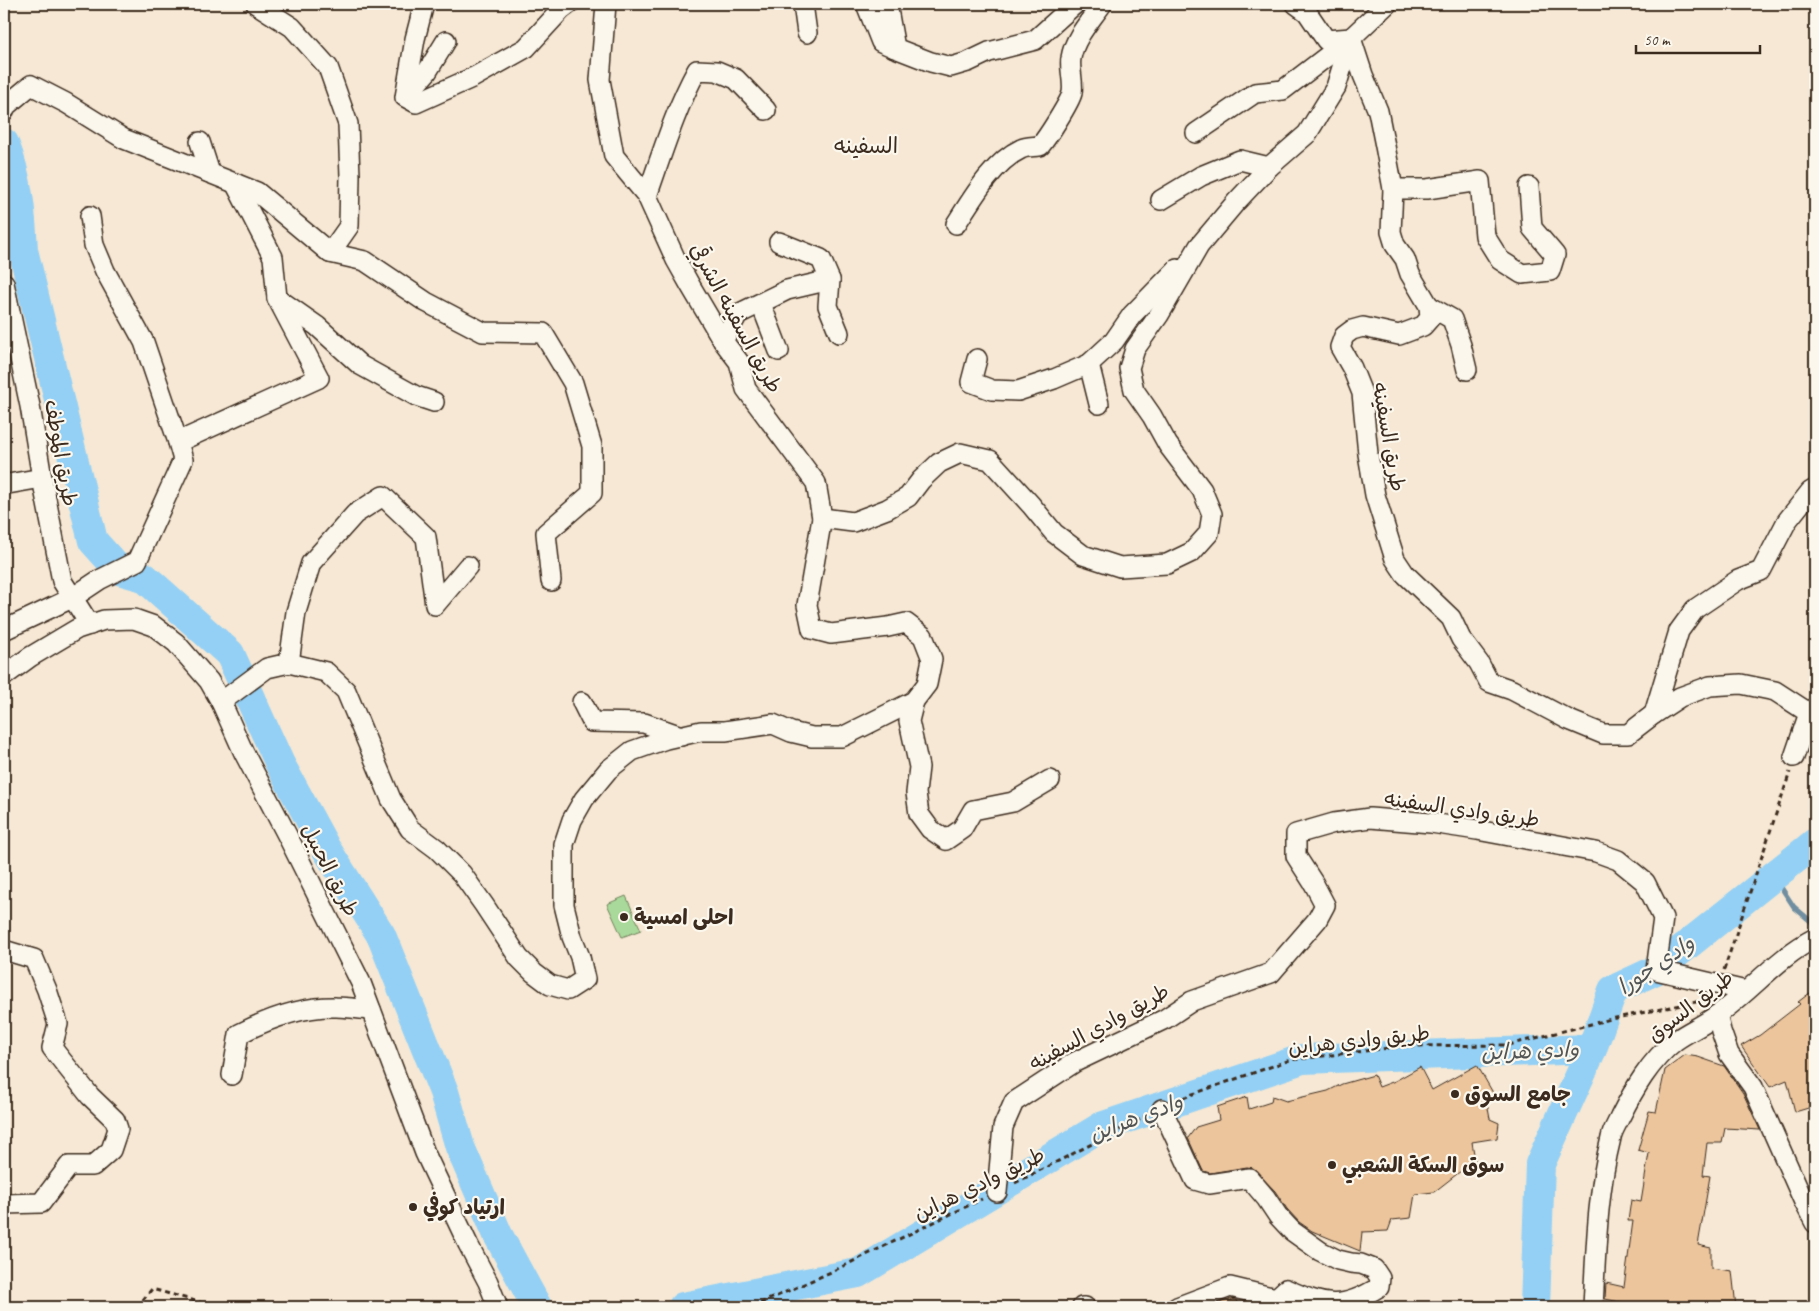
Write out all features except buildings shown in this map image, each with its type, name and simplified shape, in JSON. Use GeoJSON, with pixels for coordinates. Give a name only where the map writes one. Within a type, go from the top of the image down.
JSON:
{"type":"FeatureCollection","features":[{"type":"Feature","properties":{"kind":"street"},"geometry":{"type":"LineString","coordinates":[[256,4],[292,27],[328,67],[348,124],[349,226],[330,253]]}},
{"type":"Feature","properties":{"kind":"street"},"geometry":{"type":"LineString","coordinates":[[405,97],[415,39],[424,4]]}},
{"type":"Feature","properties":{"kind":"street"},"geometry":{"type":"LineString","coordinates":[[405,97],[416,103],[474,77],[526,48],[561,10],[569,4]]}},
{"type":"Feature","properties":{"kind":"street","name":"طريق السفينه الشرقي"},"geometry":{"type":"LineString","coordinates":[[606,4],[600,80],[614,156],[647,196],[676,260],[723,341],[739,362],[746,389],[816,483],[822,518],[807,605],[812,629],[831,634],[906,624],[923,636],[932,659],[927,684],[914,702]]}},
{"type":"Feature","properties":{"kind":"street"},"geometry":{"type":"LineString","coordinates":[[803,4],[807,32]]}},
{"type":"Feature","properties":{"kind":"street"},"geometry":{"type":"LineString","coordinates":[[866,4],[880,42],[931,62],[951,67],[968,62],[989,52],[1035,40],[1075,4]]}},
{"type":"Feature","properties":{"kind":"street"},"geometry":{"type":"LineString","coordinates":[[887,4],[895,48]]}},
{"type":"Feature","properties":{"kind":"street"},"geometry":{"type":"LineString","coordinates":[[956,224],[978,189],[1008,158],[1023,148],[1040,146],[1048,137],[1072,93],[1071,57],[1084,30],[1102,4]]}},
{"type":"Feature","properties":{"kind":"street"},"geometry":{"type":"LineString","coordinates":[[1296,4],[1307,12],[1326,40],[1351,38]]}},
{"type":"Feature","properties":{"kind":"street"},"geometry":{"type":"LineString","coordinates":[[1196,133],[1255,93],[1283,90],[1351,38],[1388,4]]}},
{"type":"Feature","properties":{"kind":"street"},"geometry":{"type":"LineString","coordinates":[[976,358],[971,382],[992,390],[1018,391],[1054,379],[1089,364],[1114,341],[1132,315],[1199,246],[1269,167],[1307,134],[1336,87],[1351,38]]}},
{"type":"Feature","properties":{"kind":"street"},"geometry":{"type":"LineString","coordinates":[[1351,38],[1378,112],[1394,189],[1391,232],[1396,245],[1406,259],[1410,274],[1429,306],[1452,318],[1461,345],[1466,370]]}},
{"type":"Feature","properties":{"kind":"street"},"geometry":{"type":"LineString","coordinates":[[405,97],[427,72],[446,41]]}},
{"type":"Feature","properties":{"kind":"street"},"geometry":{"type":"LineString","coordinates":[[647,196],[686,89],[696,70],[716,71],[736,79],[766,110]]}},
{"type":"Feature","properties":{"kind":"street"},"geometry":{"type":"LineString","coordinates":[[4,111],[6,106],[31,85],[66,103],[124,139],[257,192],[330,253],[365,261],[426,302],[483,332],[543,333],[573,383],[592,446],[592,493],[546,533],[551,580]]}},
{"type":"Feature","properties":{"kind":"street"},"geometry":{"type":"LineString","coordinates":[[200,142],[210,173]]}},
{"type":"Feature","properties":{"kind":"street"},"geometry":{"type":"LineString","coordinates":[[1161,200],[1200,176],[1240,160],[1269,167]]}},
{"type":"Feature","properties":{"kind":"street"},"geometry":{"type":"LineString","coordinates":[[1394,189],[1427,189],[1480,181],[1486,236],[1500,260],[1522,274],[1550,270],[1555,255],[1532,228],[1529,187]]}},
{"type":"Feature","properties":{"kind":"street"},"geometry":{"type":"LineString","coordinates":[[178,442],[319,378],[277,298],[274,257],[235,184]]}},
{"type":"Feature","properties":{"kind":"street"},"geometry":{"type":"LineString","coordinates":[[4,630],[72,598],[99,580],[137,561],[183,460],[144,342],[105,271],[94,245],[90,216]]}},
{"type":"Feature","properties":{"kind":"street"},"geometry":{"type":"LineString","coordinates":[[779,242],[821,259],[830,280],[828,306],[839,332]]}},
{"type":"Feature","properties":{"kind":"street"},"geometry":{"type":"LineString","coordinates":[[822,518],[853,522],[886,509],[908,497],[921,480],[939,463],[960,453],[990,460],[1032,505],[1054,533],[1083,555],[1120,567],[1167,564],[1192,552],[1209,533],[1212,514],[1202,490],[1168,445],[1152,416],[1134,390],[1129,368],[1135,349],[1159,315],[1199,246]]}},
{"type":"Feature","properties":{"kind":"street"},"geometry":{"type":"LineString","coordinates":[[723,341],[738,314],[787,290],[830,280]]}},
{"type":"Feature","properties":{"kind":"street","name":"طريق الموطف"},"geometry":{"type":"LineString","coordinates":[[4,283],[30,406],[62,582],[90,625]]}},
{"type":"Feature","properties":{"kind":"street"},"geometry":{"type":"LineString","coordinates":[[277,298],[318,326],[360,365],[416,396],[434,402]]}},
{"type":"Feature","properties":{"kind":"street"},"geometry":{"type":"LineString","coordinates":[[761,304],[779,351]]}},
{"type":"Feature","properties":{"kind":"street","name":"طريق السفينه"},"geometry":{"type":"LineString","coordinates":[[1429,306],[1430,318],[1423,326],[1399,335],[1363,327],[1352,330],[1344,336],[1340,347],[1352,368],[1362,394],[1368,454],[1375,495],[1396,559],[1405,574],[1451,618],[1461,639],[1479,663],[1488,682],[1512,690],[1569,720],[1603,734],[1628,734],[1680,697],[1710,686],[1741,684],[1775,691],[1812,712],[1794,757]]}},
{"type":"Feature","properties":{"kind":"street"},"geometry":{"type":"LineString","coordinates":[[1089,364],[1099,404]]}},
{"type":"Feature","properties":{"kind":"street"},"geometry":{"type":"LineString","coordinates":[[4,483],[8,484],[42,478]]}},
{"type":"Feature","properties":{"kind":"street"},"geometry":{"type":"LineString","coordinates":[[1654,714],[1680,631],[1695,609],[1738,580],[1761,571],[1786,521],[1810,492],[1815,489]]}},
{"type":"Feature","properties":{"kind":"street"},"geometry":{"type":"LineString","coordinates":[[289,663],[296,612],[311,563],[355,514],[383,496],[426,537],[435,605],[468,566]]}},
{"type":"Feature","properties":{"kind":"street","name":"طريق الحبيل"},"geometry":{"type":"LineString","coordinates":[[4,676],[30,657],[77,629],[104,620],[134,620],[154,626],[176,644],[209,681],[222,702],[244,754],[361,983],[425,1153],[488,1282],[498,1307]]}},
{"type":"Feature","properties":{"kind":"street"},"geometry":{"type":"LineString","coordinates":[[222,702],[267,668],[289,663],[326,672],[346,691],[391,799],[410,829],[437,849],[462,874],[519,958],[550,985],[568,990],[585,979],[564,905],[564,844],[572,820],[584,799],[608,770],[632,751],[701,731],[725,731],[773,724],[791,732],[812,737],[842,737],[914,702]]}},
{"type":"Feature","properties":{"kind":"street"},"geometry":{"type":"LineString","coordinates":[[582,702],[592,722],[644,723],[680,736]]}},
{"type":"Feature","properties":{"kind":"street"},"geometry":{"type":"LineString","coordinates":[[914,702],[909,722],[919,767],[916,793],[919,814],[930,829],[946,840],[962,829],[973,810],[1013,802],[1050,780]]}},
{"type":"Feature","properties":{"kind":"street","name":"طريق وادي السفينه"},"geometry":{"type":"LineString","coordinates":[[997,1192],[1003,1127],[1014,1102],[1075,1062],[1165,1019],[1192,1001],[1271,973],[1317,920],[1324,905],[1314,884],[1296,856],[1296,834],[1334,822],[1370,818],[1430,823],[1596,852],[1618,860],[1645,882],[1663,918],[1656,970],[1746,991]]}},
{"type":"Feature","properties":{"kind":"street","name":"طريق السوق"},"geometry":{"type":"LineString","coordinates":[[1594,1307],[1597,1231],[1603,1176],[1611,1136],[1628,1100],[1645,1072],[1713,1007],[1746,991],[1784,958],[1815,938]]}},
{"type":"Feature","properties":{"kind":"street"},"geometry":{"type":"LineString","coordinates":[[4,950],[34,959],[58,1024],[52,1048],[90,1096],[114,1120],[118,1129],[111,1150],[93,1166],[69,1166],[41,1203],[4,1204]]}},
{"type":"Feature","properties":{"kind":"street"},"geometry":{"type":"LineString","coordinates":[[232,1075],[239,1034],[265,1020],[301,1011],[335,1006],[371,1010]]}},
{"type":"Feature","properties":{"kind":"street"},"geometry":{"type":"LineString","coordinates":[[1713,1007],[1729,1054],[1753,1087],[1815,1223]]}},
{"type":"Feature","properties":{"kind":"street"},"geometry":{"type":"LineString","coordinates":[[1162,1109],[1196,1180],[1209,1184],[1248,1178],[1292,1231],[1320,1251],[1338,1260],[1361,1264],[1374,1269],[1380,1278],[1379,1287],[1347,1304],[1329,1306],[1286,1289],[1272,1303],[1230,1287],[1177,1307]]}},
{"type":"Feature","properties":{"kind":"path"},"geometry":{"type":"LineString","coordinates":[[1722,976],[1794,757]]}},
{"type":"Feature","properties":{"kind":"path","name":"طريق وادي هراين"},"geometry":{"type":"LineString","coordinates":[[752,1307],[831,1272],[997,1192],[1190,1095],[1290,1060],[1406,1046],[1508,1045],[1611,1019],[1713,1007]]}},
{"type":"Feature","properties":{"kind":"path"},"geometry":{"type":"LineString","coordinates":[[137,1307],[152,1289],[217,1307]]}},
{"type":"Feature","properties":{"kind":"green space","name":"احلى امسية"},"geometry":{"type":"Polygon","coordinates":[[[626,896],[641,930],[622,937],[607,904],[626,896]]]}},
{"type":"Feature","properties":{"kind":"waterway"},"geometry":{"type":"LineString","coordinates":[[4,143],[13,169],[18,195],[23,250],[93,541],[119,570],[144,577],[230,654],[280,764],[325,847],[381,935],[444,1092],[460,1147],[498,1235],[537,1307]]}},
{"type":"Feature","properties":{"kind":"waterway","name":"وادي جورا"},"geometry":{"type":"LineString","coordinates":[[1535,1307],[1540,1164],[1592,1049],[1613,990],[1656,970],[1815,843]]}},
{"type":"Feature","properties":{"kind":"waterway"},"geometry":{"type":"LineString","coordinates":[[1773,875],[1794,907],[1813,923]]}},
{"type":"Feature","properties":{"kind":"waterway","name":"وادي هراين"},"geometry":{"type":"LineString","coordinates":[[683,1307],[858,1273],[1101,1127],[1302,1059],[1592,1049]]}},
{"type":"Feature","properties":{"kind":"place","name":"احلى امسية"},"geometry":{"type":"Point","coordinates":[624,917]}},
{"type":"Feature","properties":{"kind":"place","name":"جامع السوق"},"geometry":{"type":"Point","coordinates":[1455,1094]}},
{"type":"Feature","properties":{"kind":"place","name":"سوق السكة الشعبي"},"geometry":{"type":"Point","coordinates":[1332,1165]}},
{"type":"Feature","properties":{"kind":"place","name":"ارتياد كوفي"},"geometry":{"type":"Point","coordinates":[413,1207]}},
{"type":"Feature","properties":{"kind":"district","name":"السفينه"},"geometry":{"type":"Point","coordinates":[866,146]}}]}
